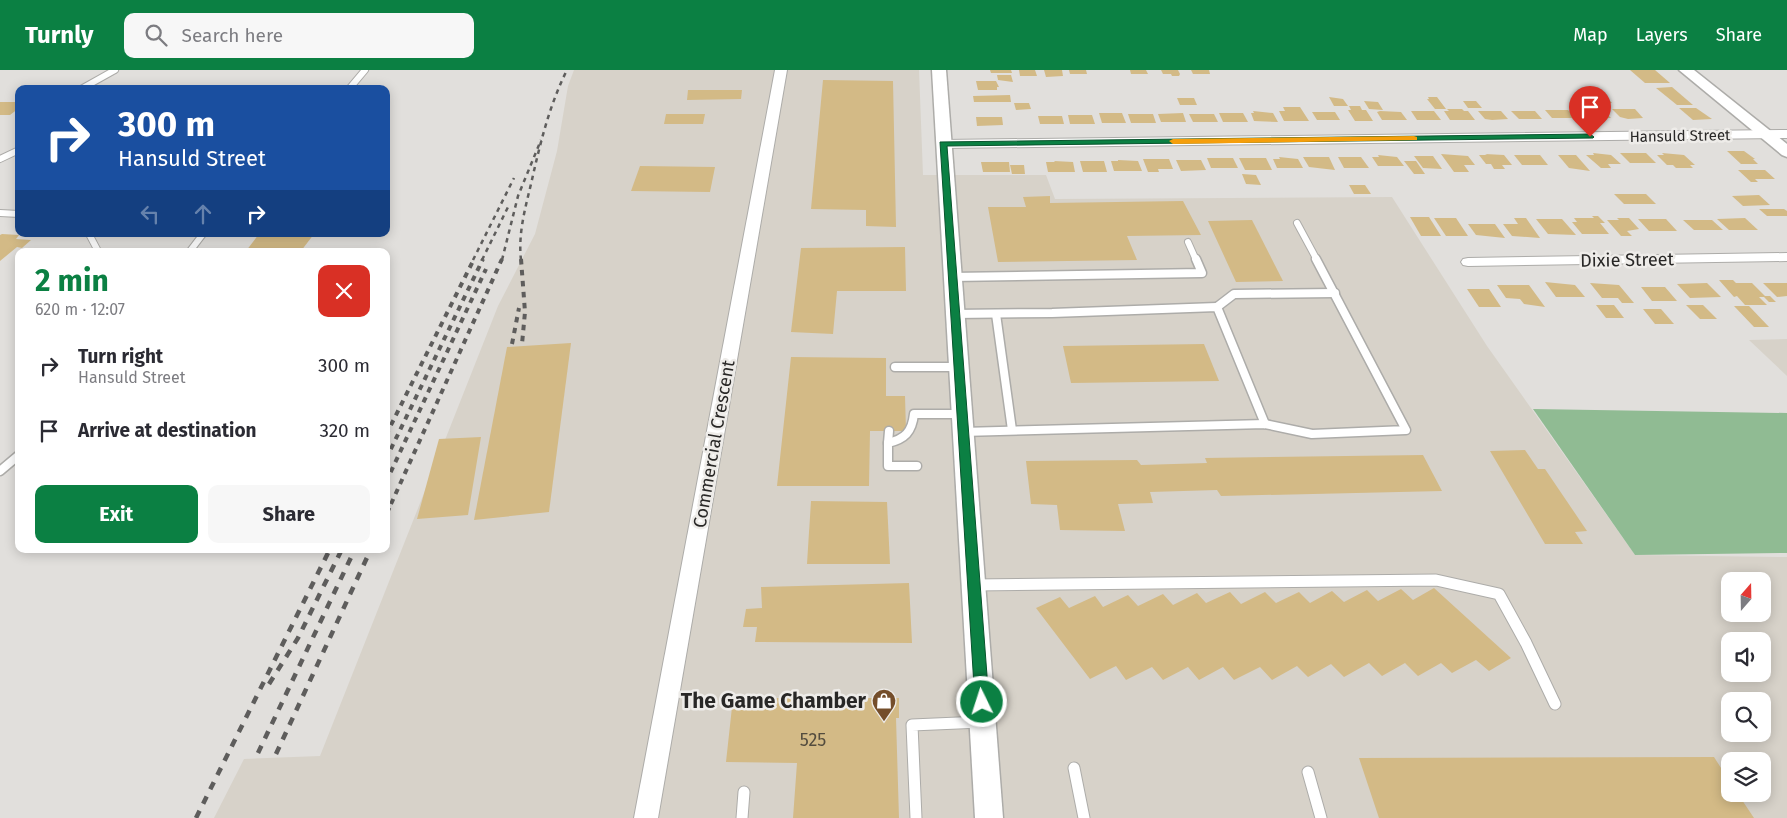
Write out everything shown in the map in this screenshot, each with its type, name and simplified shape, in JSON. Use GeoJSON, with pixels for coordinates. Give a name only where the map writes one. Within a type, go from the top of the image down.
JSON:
{"type":"FeatureCollection","features":[{"type":"Feature","properties":{"kind":"street","name":"Commercial Crescent"},"geometry":{"type":"LineString","coordinates":[[646,818],[781,70]]}},
{"type":"Feature","properties":{"kind":"street"},"geometry":{"type":"LineString","coordinates":[[939,70],[957,367],[989,818]]}},
{"type":"Feature","properties":{"kind":"street"},"geometry":{"type":"LineString","coordinates":[[1686,70],[1787,152]]}},
{"type":"Feature","properties":{"kind":"street","name":"Hansuld Street"},"geometry":{"type":"LineString","coordinates":[[943,144],[1787,134]]}},
{"type":"Feature","properties":{"kind":"street","name":"Dixie Street"},"geometry":{"type":"LineString","coordinates":[[1468,262],[1787,257]]}},
{"type":"Feature","properties":{"kind":"lane"},"geometry":{"type":"LineString","coordinates":[[88,85],[115,70]]}},
{"type":"Feature","properties":{"kind":"lane"},"geometry":{"type":"LineString","coordinates":[[352,85],[365,70]]}},
{"type":"Feature","properties":{"kind":"lane"},"geometry":{"type":"LineString","coordinates":[[0,159],[15,152]]}},
{"type":"Feature","properties":{"kind":"lane"},"geometry":{"type":"LineString","coordinates":[[0,213],[15,214]]}},
{"type":"Feature","properties":{"kind":"lane"},"geometry":{"type":"LineString","coordinates":[[888,442],[897,441],[911,432],[913,429],[910,414],[1012,430],[1265,424],[1312,434],[1406,430],[1297,223]]}},
{"type":"Feature","properties":{"kind":"lane"},"geometry":{"type":"LineString","coordinates":[[192,248],[201,237]]}},
{"type":"Feature","properties":{"kind":"lane"},"geometry":{"type":"LineString","coordinates":[[952,277],[1202,273],[1188,242]]}},
{"type":"Feature","properties":{"kind":"lane"},"geometry":{"type":"LineString","coordinates":[[954,314],[1217,307],[1234,294],[1335,292]]}},
{"type":"Feature","properties":{"kind":"lane"},"geometry":{"type":"LineString","coordinates":[[1217,307],[1265,424]]}},
{"type":"Feature","properties":{"kind":"lane"},"geometry":{"type":"LineString","coordinates":[[996,314],[1012,430]]}},
{"type":"Feature","properties":{"kind":"lane"},"geometry":{"type":"LineString","coordinates":[[895,367],[957,367]]}},
{"type":"Feature","properties":{"kind":"lane"},"geometry":{"type":"LineString","coordinates":[[889,431],[888,466],[918,466]]}},
{"type":"Feature","properties":{"kind":"lane"},"geometry":{"type":"LineString","coordinates":[[0,470],[15,458]]}},
{"type":"Feature","properties":{"kind":"lane"},"geometry":{"type":"LineString","coordinates":[[973,584],[1436,580],[1499,594],[1526,643],[1555,704]]}},
{"type":"Feature","properties":{"kind":"lane"},"geometry":{"type":"LineString","coordinates":[[916,818],[912,725],[983,722]]}},
{"type":"Feature","properties":{"kind":"lane"},"geometry":{"type":"LineString","coordinates":[[1074,768],[1084,818]]}},
{"type":"Feature","properties":{"kind":"lane"},"geometry":{"type":"LineString","coordinates":[[1308,772],[1321,818]]}},
{"type":"Feature","properties":{"kind":"lane"},"geometry":{"type":"LineString","coordinates":[[742,818],[744,792]]}},
{"type":"Feature","properties":{"kind":"shaded area"},"geometry":{"type":"Polygon","coordinates":[[[574,70],[919,70],[923,175],[1046,175],[1055,199],[1392,197],[1487,346],[1635,555],[1787,557],[1787,818],[214,818],[244,759],[320,756],[498,306],[535,234],[557,151],[568,86],[574,70]]]}},
{"type":"Feature","properties":{"kind":"shaded area"},"geometry":{"type":"Polygon","coordinates":[[[1787,339],[1787,376],[1749,340],[1787,339]]]}},
{"type":"Feature","properties":{"kind":"green space"},"geometry":{"type":"Polygon","coordinates":[[[1533,409],[1787,413],[1787,553],[1635,555],[1533,409]]]}},
{"type":"Feature","properties":{"kind":"building"},"geometry":{"type":"Polygon","coordinates":[[[990,70],[1011,70],[1012,73],[991,73],[990,70]]]}},
{"type":"Feature","properties":{"kind":"building"},"geometry":{"type":"Polygon","coordinates":[[[1019,70],[1035,70],[1037,76],[1020,76],[1019,70]]]}},
{"type":"Feature","properties":{"kind":"building"},"geometry":{"type":"Polygon","coordinates":[[[1044,70],[1062,70],[1063,76],[1046,77],[1044,70]]]}},
{"type":"Feature","properties":{"kind":"building"},"geometry":{"type":"Polygon","coordinates":[[[1069,70],[1086,70],[1087,74],[1070,74],[1069,70]]]}},
{"type":"Feature","properties":{"kind":"building"},"geometry":{"type":"Polygon","coordinates":[[[1130,70],[1146,70],[1148,74],[1131,74],[1130,70]]]}},
{"type":"Feature","properties":{"kind":"building"},"geometry":{"type":"Polygon","coordinates":[[[1161,70],[1178,70],[1180,74],[1179,76],[1172,76],[1171,74],[1163,74],[1161,70]]]}},
{"type":"Feature","properties":{"kind":"building"},"geometry":{"type":"Polygon","coordinates":[[[1191,70],[1209,70],[1210,74],[1193,74],[1191,70]]]}},
{"type":"Feature","properties":{"kind":"building"},"geometry":{"type":"Polygon","coordinates":[[[1630,70],[1655,70],[1670,83],[1645,83],[1630,70]]]}},
{"type":"Feature","properties":{"kind":"building"},"geometry":{"type":"Polygon","coordinates":[[[997,75],[1011,75],[1013,82],[998,80],[997,75]]]}},
{"type":"Feature","properties":{"kind":"building"},"geometry":{"type":"Polygon","coordinates":[[[823,80],[893,81],[896,227],[866,226],[866,210],[811,209],[823,80]]]}},
{"type":"Feature","properties":{"kind":"building"},"geometry":{"type":"Polygon","coordinates":[[[976,81],[996,81],[999,87],[997,87],[997,90],[978,90],[976,81]]]}},
{"type":"Feature","properties":{"kind":"building"},"geometry":{"type":"Polygon","coordinates":[[[1672,87],[1693,105],[1677,105],[1656,88],[1672,87]]]}},
{"type":"Feature","properties":{"kind":"building"},"geometry":{"type":"Polygon","coordinates":[[[688,90],[742,90],[741,99],[687,100],[688,90]]]}},
{"type":"Feature","properties":{"kind":"building"},"geometry":{"type":"Polygon","coordinates":[[[1010,95],[1011,102],[974,102],[973,96],[1010,95]]]}},
{"type":"Feature","properties":{"kind":"building"},"geometry":{"type":"Polygon","coordinates":[[[1590,95],[1604,95],[1612,103],[1597,103],[1590,95]]]}},
{"type":"Feature","properties":{"kind":"building"},"geometry":{"type":"Polygon","coordinates":[[[1329,97],[1343,99],[1348,106],[1334,106],[1329,97]]]}},
{"type":"Feature","properties":{"kind":"building"},"geometry":{"type":"Polygon","coordinates":[[[1428,97],[1437,97],[1446,109],[1435,109],[1427,99],[1429,99],[1428,97]]]}},
{"type":"Feature","properties":{"kind":"building"},"geometry":{"type":"Polygon","coordinates":[[[1177,98],[1194,98],[1197,105],[1180,105],[1177,98]]]}},
{"type":"Feature","properties":{"kind":"building"},"geometry":{"type":"Polygon","coordinates":[[[1364,101],[1378,102],[1383,110],[1369,109],[1364,101]]]}},
{"type":"Feature","properties":{"kind":"building"},"geometry":{"type":"Polygon","coordinates":[[[1463,101],[1476,101],[1482,108],[1468,108],[1463,101]]]}},
{"type":"Feature","properties":{"kind":"building"},"geometry":{"type":"Polygon","coordinates":[[[0,102],[15,102],[15,111],[10,115],[0,115],[0,102]]]}},
{"type":"Feature","properties":{"kind":"building"},"geometry":{"type":"Polygon","coordinates":[[[1014,103],[1029,103],[1031,109],[1016,110],[1014,103]]]}},
{"type":"Feature","properties":{"kind":"building"},"geometry":{"type":"Polygon","coordinates":[[[1349,106],[1360,106],[1362,110],[1366,110],[1373,121],[1355,121],[1348,110],[1351,110],[1349,106]]]}},
{"type":"Feature","properties":{"kind":"building"},"geometry":{"type":"Polygon","coordinates":[[[1283,107],[1300,107],[1309,121],[1284,121],[1279,111],[1285,111],[1283,107]]]}},
{"type":"Feature","properties":{"kind":"building"},"geometry":{"type":"Polygon","coordinates":[[[1679,108],[1696,108],[1712,119],[1693,120],[1679,108]]]}},
{"type":"Feature","properties":{"kind":"building"},"geometry":{"type":"Polygon","coordinates":[[[1447,109],[1468,111],[1475,120],[1450,120],[1444,111],[1449,111],[1447,109]]]}},
{"type":"Feature","properties":{"kind":"building"},"geometry":{"type":"Polygon","coordinates":[[[1612,109],[1635,109],[1643,118],[1628,119],[1620,117],[1612,109]]]}},
{"type":"Feature","properties":{"kind":"building"},"geometry":{"type":"Polygon","coordinates":[[[1545,110],[1568,110],[1576,118],[1552,118],[1545,110]]]}},
{"type":"Feature","properties":{"kind":"building"},"geometry":{"type":"Polygon","coordinates":[[[1579,110],[1603,110],[1611,118],[1586,118],[1579,110]]]}},
{"type":"Feature","properties":{"kind":"building"},"geometry":{"type":"Polygon","coordinates":[[[1253,111],[1273,113],[1278,122],[1254,121],[1251,113],[1254,113],[1253,111]]]}},
{"type":"Feature","properties":{"kind":"building"},"geometry":{"type":"Polygon","coordinates":[[[1411,111],[1434,111],[1441,120],[1417,120],[1411,111]]]}},
{"type":"Feature","properties":{"kind":"building"},"geometry":{"type":"Polygon","coordinates":[[[1478,111],[1501,111],[1508,119],[1485,119],[1478,111]]]}},
{"type":"Feature","properties":{"kind":"building"},"geometry":{"type":"Polygon","coordinates":[[[1511,111],[1535,111],[1542,119],[1519,119],[1511,111]]]}},
{"type":"Feature","properties":{"kind":"building"},"geometry":{"type":"Polygon","coordinates":[[[1312,112],[1335,112],[1340,120],[1317,120],[1312,112]]]}},
{"type":"Feature","properties":{"kind":"building"},"geometry":{"type":"Polygon","coordinates":[[[1377,112],[1401,112],[1407,120],[1382,120],[1377,112]]]}},
{"type":"Feature","properties":{"kind":"building"},"geometry":{"type":"Polygon","coordinates":[[[1099,113],[1122,113],[1126,123],[1102,123],[1099,113]]]}},
{"type":"Feature","properties":{"kind":"building"},"geometry":{"type":"Polygon","coordinates":[[[1183,113],[1186,122],[1161,122],[1158,114],[1183,113]]]}},
{"type":"Feature","properties":{"kind":"building"},"geometry":{"type":"Polygon","coordinates":[[[1219,113],[1243,113],[1248,122],[1223,122],[1219,113]]]}},
{"type":"Feature","properties":{"kind":"building"},"geometry":{"type":"Polygon","coordinates":[[[666,114],[705,114],[703,124],[664,124],[666,114]]]}},
{"type":"Feature","properties":{"kind":"building"},"geometry":{"type":"Polygon","coordinates":[[[1128,114],[1153,114],[1156,123],[1131,123],[1128,114]]]}},
{"type":"Feature","properties":{"kind":"building"},"geometry":{"type":"Polygon","coordinates":[[[1189,114],[1214,114],[1218,122],[1193,122],[1189,114]]]}},
{"type":"Feature","properties":{"kind":"building"},"geometry":{"type":"Polygon","coordinates":[[[1068,115],[1092,115],[1095,124],[1070,124],[1068,115]]]}},
{"type":"Feature","properties":{"kind":"building"},"geometry":{"type":"Polygon","coordinates":[[[1038,116],[1062,116],[1064,124],[1040,124],[1038,116]]]}},
{"type":"Feature","properties":{"kind":"building"},"geometry":{"type":"Polygon","coordinates":[[[976,117],[1002,117],[1003,125],[977,126],[976,117]]]}},
{"type":"Feature","properties":{"kind":"building"},"geometry":{"type":"Polygon","coordinates":[[[1727,151],[1744,151],[1755,159],[1753,159],[1758,164],[1741,164],[1727,151]]]}},
{"type":"Feature","properties":{"kind":"building"},"geometry":{"type":"Polygon","coordinates":[[[1593,153],[1611,155],[1621,164],[1608,164],[1611,168],[1601,168],[1586,155],[1594,155],[1593,153]]]}},
{"type":"Feature","properties":{"kind":"building"},"geometry":{"type":"Polygon","coordinates":[[[1620,153],[1646,153],[1656,163],[1630,163],[1620,153]]]}},
{"type":"Feature","properties":{"kind":"building"},"geometry":{"type":"Polygon","coordinates":[[[1662,153],[1684,155],[1695,165],[1690,165],[1693,168],[1676,168],[1673,165],[1667,165],[1657,155],[1664,155],[1662,153]]]}},
{"type":"Feature","properties":{"kind":"building"},"geometry":{"type":"Polygon","coordinates":[[[1441,154],[1468,156],[1475,165],[1464,165],[1469,172],[1454,172],[1441,154]]]}},
{"type":"Feature","properties":{"kind":"building"},"geometry":{"type":"Polygon","coordinates":[[[1485,154],[1504,155],[1512,165],[1502,165],[1505,169],[1494,169],[1491,164],[1486,164],[1479,155],[1487,155],[1485,154]]]}},
{"type":"Feature","properties":{"kind":"building"},"geometry":{"type":"Polygon","coordinates":[[[1378,155],[1397,157],[1404,166],[1378,166],[1372,157],[1379,157],[1378,155]]]}},
{"type":"Feature","properties":{"kind":"building"},"geometry":{"type":"Polygon","coordinates":[[[1514,155],[1540,155],[1548,165],[1522,165],[1514,155]]]}},
{"type":"Feature","properties":{"kind":"building"},"geometry":{"type":"Polygon","coordinates":[[[1558,155],[1576,155],[1590,171],[1569,168],[1558,155]]]}},
{"type":"Feature","properties":{"kind":"building"},"geometry":{"type":"Polygon","coordinates":[[[1414,156],[1433,156],[1442,169],[1423,168],[1414,156]]]}},
{"type":"Feature","properties":{"kind":"building"},"geometry":{"type":"Polygon","coordinates":[[[1279,157],[1298,159],[1303,168],[1277,168],[1273,159],[1280,159],[1279,157]]]}},
{"type":"Feature","properties":{"kind":"building"},"geometry":{"type":"Polygon","coordinates":[[[1303,157],[1329,157],[1335,170],[1309,167],[1303,157]]]}},
{"type":"Feature","properties":{"kind":"building"},"geometry":{"type":"Polygon","coordinates":[[[1338,157],[1361,157],[1369,168],[1344,168],[1338,157]]]}},
{"type":"Feature","properties":{"kind":"building"},"geometry":{"type":"Polygon","coordinates":[[[1207,158],[1233,158],[1238,168],[1211,168],[1207,158]]]}},
{"type":"Feature","properties":{"kind":"building"},"geometry":{"type":"Polygon","coordinates":[[[1239,158],[1266,158],[1272,170],[1245,170],[1239,158]]]}},
{"type":"Feature","properties":{"kind":"building"},"geometry":{"type":"Polygon","coordinates":[[[1143,159],[1169,159],[1173,169],[1158,169],[1159,172],[1148,172],[1143,159]]]}},
{"type":"Feature","properties":{"kind":"building"},"geometry":{"type":"Polygon","coordinates":[[[1176,160],[1201,160],[1206,170],[1181,171],[1176,160]]]}},
{"type":"Feature","properties":{"kind":"building"},"geometry":{"type":"Polygon","coordinates":[[[1080,161],[1104,161],[1107,172],[1083,172],[1080,161]]]}},
{"type":"Feature","properties":{"kind":"building"},"geometry":{"type":"Polygon","coordinates":[[[1111,161],[1138,161],[1142,171],[1114,171],[1111,161]]]}},
{"type":"Feature","properties":{"kind":"building"},"geometry":{"type":"Polygon","coordinates":[[[1404,161],[1416,161],[1425,174],[1414,174],[1404,161]]]}},
{"type":"Feature","properties":{"kind":"building"},"geometry":{"type":"Polygon","coordinates":[[[981,162],[1009,162],[1010,172],[983,172],[981,162]]]}},
{"type":"Feature","properties":{"kind":"building"},"geometry":{"type":"Polygon","coordinates":[[[1046,162],[1073,162],[1075,172],[1048,172],[1046,162]]]}},
{"type":"Feature","properties":{"kind":"building"},"geometry":{"type":"Polygon","coordinates":[[[1010,165],[1024,165],[1025,174],[1012,174],[1010,165]]]}},
{"type":"Feature","properties":{"kind":"building"},"geometry":{"type":"Polygon","coordinates":[[[640,166],[715,167],[710,192],[631,191],[640,166]]]}},
{"type":"Feature","properties":{"kind":"building"},"geometry":{"type":"Polygon","coordinates":[[[1738,170],[1765,170],[1775,179],[1755,179],[1758,182],[1751,182],[1738,170]]]}},
{"type":"Feature","properties":{"kind":"building"},"geometry":{"type":"Polygon","coordinates":[[[1242,174],[1256,175],[1261,185],[1246,184],[1242,174]]]}},
{"type":"Feature","properties":{"kind":"building"},"geometry":{"type":"Polygon","coordinates":[[[1349,185],[1365,185],[1371,194],[1354,194],[1349,185]]]}},
{"type":"Feature","properties":{"kind":"building"},"geometry":{"type":"Polygon","coordinates":[[[1614,194],[1646,194],[1656,204],[1624,204],[1614,194]]]}},
{"type":"Feature","properties":{"kind":"building"},"geometry":{"type":"Polygon","coordinates":[[[1759,195],[1770,205],[1743,206],[1732,196],[1759,195]]]}},
{"type":"Feature","properties":{"kind":"building"},"geometry":{"type":"Polygon","coordinates":[[[1050,196],[1050,203],[1183,201],[1201,235],[1127,236],[1137,260],[998,262],[988,207],[1026,207],[1023,197],[1050,196]]]}},
{"type":"Feature","properties":{"kind":"building"},"geometry":{"type":"Polygon","coordinates":[[[1759,209],[1784,209],[1787,211],[1787,216],[1767,216],[1759,209]]]}},
{"type":"Feature","properties":{"kind":"building"},"geometry":{"type":"Polygon","coordinates":[[[1592,216],[1598,216],[1605,223],[1600,223],[1609,234],[1582,234],[1572,222],[1577,222],[1574,218],[1594,218],[1592,216]]]}},
{"type":"Feature","properties":{"kind":"building"},"geometry":{"type":"Polygon","coordinates":[[[1410,217],[1429,217],[1441,236],[1421,236],[1410,217]]]}},
{"type":"Feature","properties":{"kind":"building"},"geometry":{"type":"Polygon","coordinates":[[[1434,218],[1456,218],[1468,236],[1446,236],[1434,218]]]}},
{"type":"Feature","properties":{"kind":"building"},"geometry":{"type":"Polygon","coordinates":[[[1514,218],[1526,218],[1540,238],[1512,236],[1503,224],[1518,224],[1514,218]]]}},
{"type":"Feature","properties":{"kind":"building"},"geometry":{"type":"Polygon","coordinates":[[[1617,218],[1629,218],[1639,229],[1627,231],[1632,236],[1621,236],[1607,220],[1619,220],[1617,218]]]}},
{"type":"Feature","properties":{"kind":"building"},"geometry":{"type":"Polygon","coordinates":[[[1745,218],[1758,230],[1729,230],[1717,219],[1745,218]]]}},
{"type":"Feature","properties":{"kind":"building"},"geometry":{"type":"Polygon","coordinates":[[[1536,219],[1562,219],[1576,235],[1548,234],[1536,219]]]}},
{"type":"Feature","properties":{"kind":"building"},"geometry":{"type":"Polygon","coordinates":[[[1638,219],[1666,219],[1677,231],[1649,231],[1638,219]]]}},
{"type":"Feature","properties":{"kind":"building"},"geometry":{"type":"Polygon","coordinates":[[[1252,220],[1283,281],[1236,282],[1208,221],[1252,220]]]}},
{"type":"Feature","properties":{"kind":"building"},"geometry":{"type":"Polygon","coordinates":[[[1683,220],[1712,220],[1723,230],[1694,230],[1683,220]]]}},
{"type":"Feature","properties":{"kind":"building"},"geometry":{"type":"Polygon","coordinates":[[[1468,224],[1495,224],[1505,238],[1476,235],[1468,224]]]}},
{"type":"Feature","properties":{"kind":"building"},"geometry":{"type":"Polygon","coordinates":[[[0,235],[15,235],[15,237],[18,237],[16,239],[31,240],[22,248],[15,248],[0,261],[0,235]]]}},
{"type":"Feature","properties":{"kind":"building"},"geometry":{"type":"Polygon","coordinates":[[[257,237],[312,237],[303,248],[248,248],[257,237]]]}},
{"type":"Feature","properties":{"kind":"building"},"geometry":{"type":"Polygon","coordinates":[[[905,247],[906,291],[837,291],[833,334],[791,332],[801,248],[905,247]]]}},
{"type":"Feature","properties":{"kind":"building"},"geometry":{"type":"Polygon","coordinates":[[[1719,280],[1752,283],[1765,296],[1770,296],[1776,302],[1769,302],[1764,297],[1759,297],[1767,305],[1745,305],[1737,296],[1734,297],[1719,280]]]}},
{"type":"Feature","properties":{"kind":"building"},"geometry":{"type":"Polygon","coordinates":[[[1545,282],[1575,285],[1585,297],[1556,297],[1545,282]]]}},
{"type":"Feature","properties":{"kind":"building"},"geometry":{"type":"Polygon","coordinates":[[[1590,283],[1619,285],[1634,303],[1622,303],[1618,298],[1602,298],[1590,283]]]}},
{"type":"Feature","properties":{"kind":"building"},"geometry":{"type":"Polygon","coordinates":[[[1707,283],[1721,297],[1690,298],[1677,284],[1707,283]]]}},
{"type":"Feature","properties":{"kind":"building"},"geometry":{"type":"Polygon","coordinates":[[[1763,283],[1787,283],[1787,296],[1777,297],[1763,283]]]}},
{"type":"Feature","properties":{"kind":"building"},"geometry":{"type":"Polygon","coordinates":[[[1497,285],[1529,285],[1545,307],[1524,304],[1520,299],[1506,298],[1497,285]]]}},
{"type":"Feature","properties":{"kind":"building"},"geometry":{"type":"Polygon","coordinates":[[[1641,287],[1665,287],[1677,301],[1652,301],[1641,287]]]}},
{"type":"Feature","properties":{"kind":"building"},"geometry":{"type":"Polygon","coordinates":[[[1467,289],[1489,289],[1501,307],[1479,307],[1467,289]]]}},
{"type":"Feature","properties":{"kind":"building"},"geometry":{"type":"Polygon","coordinates":[[[1596,305],[1614,305],[1624,318],[1606,318],[1596,305]]]}},
{"type":"Feature","properties":{"kind":"building"},"geometry":{"type":"Polygon","coordinates":[[[1686,305],[1703,305],[1717,319],[1700,319],[1686,305]]]}},
{"type":"Feature","properties":{"kind":"building"},"geometry":{"type":"Polygon","coordinates":[[[1734,306],[1749,306],[1769,327],[1754,327],[1734,306]]]}},
{"type":"Feature","properties":{"kind":"building"},"geometry":{"type":"Polygon","coordinates":[[[1643,309],[1661,309],[1674,324],[1655,324],[1643,309]]]}},
{"type":"Feature","properties":{"kind":"building"},"geometry":{"type":"Polygon","coordinates":[[[571,343],[549,512],[474,520],[507,347],[571,343]]]}},
{"type":"Feature","properties":{"kind":"building"},"geometry":{"type":"Polygon","coordinates":[[[1204,344],[1219,381],[1071,383],[1063,346],[1204,344]]]}},
{"type":"Feature","properties":{"kind":"building"},"geometry":{"type":"Polygon","coordinates":[[[791,357],[886,358],[886,396],[905,396],[906,431],[870,431],[869,486],[777,486],[791,357]]]}},
{"type":"Feature","properties":{"kind":"building"},"geometry":{"type":"Polygon","coordinates":[[[481,437],[468,515],[417,519],[439,439],[481,437]]]}},
{"type":"Feature","properties":{"kind":"building"},"geometry":{"type":"Polygon","coordinates":[[[1525,450],[1538,469],[1545,469],[1587,531],[1575,532],[1583,544],[1545,544],[1490,451],[1525,450]]]}},
{"type":"Feature","properties":{"kind":"building"},"geometry":{"type":"Polygon","coordinates":[[[1423,455],[1442,491],[1221,496],[1217,490],[1150,492],[1153,503],[1118,504],[1125,531],[1060,530],[1057,505],[1031,504],[1026,461],[1137,460],[1141,465],[1207,463],[1205,458],[1423,455]]]}},
{"type":"Feature","properties":{"kind":"building"},"geometry":{"type":"Polygon","coordinates":[[[811,501],[887,502],[890,564],[807,564],[811,501]]]}},
{"type":"Feature","properties":{"kind":"building"},"geometry":{"type":"Polygon","coordinates":[[[909,583],[912,643],[755,642],[757,627],[743,627],[746,609],[762,608],[761,587],[909,583]]]}},
{"type":"Feature","properties":{"kind":"building"},"geometry":{"type":"Polygon","coordinates":[[[1434,588],[1511,658],[1489,671],[1476,660],[1452,673],[1441,663],[1418,676],[1405,663],[1382,676],[1369,663],[1344,677],[1331,664],[1308,677],[1297,666],[1272,680],[1260,667],[1234,680],[1223,667],[1199,680],[1188,667],[1163,680],[1152,667],[1126,680],[1116,666],[1090,679],[1036,608],[1060,597],[1069,608],[1095,596],[1103,607],[1128,595],[1138,606],[1163,594],[1173,605],[1197,593],[1206,603],[1230,592],[1241,604],[1265,592],[1276,603],[1299,592],[1310,603],[1332,591],[1344,602],[1367,590],[1378,601],[1401,589],[1413,600],[1434,588]]]}},
{"type":"Feature","properties":{"kind":"building"},"geometry":{"type":"Polygon","coordinates":[[[733,698],[899,698],[899,718],[896,718],[899,818],[793,818],[797,763],[726,762],[733,698]]]}},
{"type":"Feature","properties":{"kind":"building"},"geometry":{"type":"Polygon","coordinates":[[[1714,757],[1721,768],[1721,802],[1743,802],[1754,818],[1379,818],[1359,758],[1714,757]]]}},
{"type":"Feature","properties":{"kind":"railway"},"geometry":{"type":"LineString","coordinates":[[521,260],[520,241],[526,203],[550,111],[567,70]]}},
{"type":"Feature","properties":{"kind":"railway"},"geometry":{"type":"LineString","coordinates":[[502,260],[518,196],[541,140]]}},
{"type":"Feature","properties":{"kind":"railway"},"geometry":{"type":"LineString","coordinates":[[473,260],[514,178]]}},
{"type":"Feature","properties":{"kind":"railway"},"geometry":{"type":"LineString","coordinates":[[482,260],[509,205]]}},
{"type":"Feature","properties":{"kind":"railway"},"geometry":{"type":"LineString","coordinates":[[390,427],[474,259]]}},
{"type":"Feature","properties":{"kind":"railway"},"geometry":{"type":"LineString","coordinates":[[390,451],[483,259]]}},
{"type":"Feature","properties":{"kind":"railway"},"geometry":{"type":"LineString","coordinates":[[391,504],[502,259]]}},
{"type":"Feature","properties":{"kind":"railway"},"geometry":{"type":"LineString","coordinates":[[521,259],[525,312],[522,344]]}},
{"type":"Feature","properties":{"kind":"railway"},"geometry":{"type":"LineString","coordinates":[[390,473],[486,269]]}},
{"type":"Feature","properties":{"kind":"railway"},"geometry":{"type":"LineString","coordinates":[[512,344],[519,308]]}},
{"type":"Feature","properties":{"kind":"railway"},"geometry":{"type":"LineString","coordinates":[[196,818],[328,553]]}},
{"type":"Feature","properties":{"kind":"railway"},"geometry":{"type":"LineString","coordinates":[[269,684],[298,638],[340,553]]}},
{"type":"Feature","properties":{"kind":"railway"},"geometry":{"type":"LineString","coordinates":[[258,753],[353,553]]}},
{"type":"Feature","properties":{"kind":"railway"},"geometry":{"type":"LineString","coordinates":[[276,754],[369,553]]}},
{"type":"Feature","properties":{"kind":"slow traffic"},"geometry":{"type":"LineString","coordinates":[[1173,141],[1414,139]]}},
{"type":"Feature","properties":{"kind":"place","name":"The Game Chamber"},"geometry":{"type":"Point","coordinates":[884,722]}},
{"type":"Feature","properties":{"kind":"route"},"geometry":{"type":"LineString","coordinates":[[982,702],[943,144],[1590,137]]}}]}
